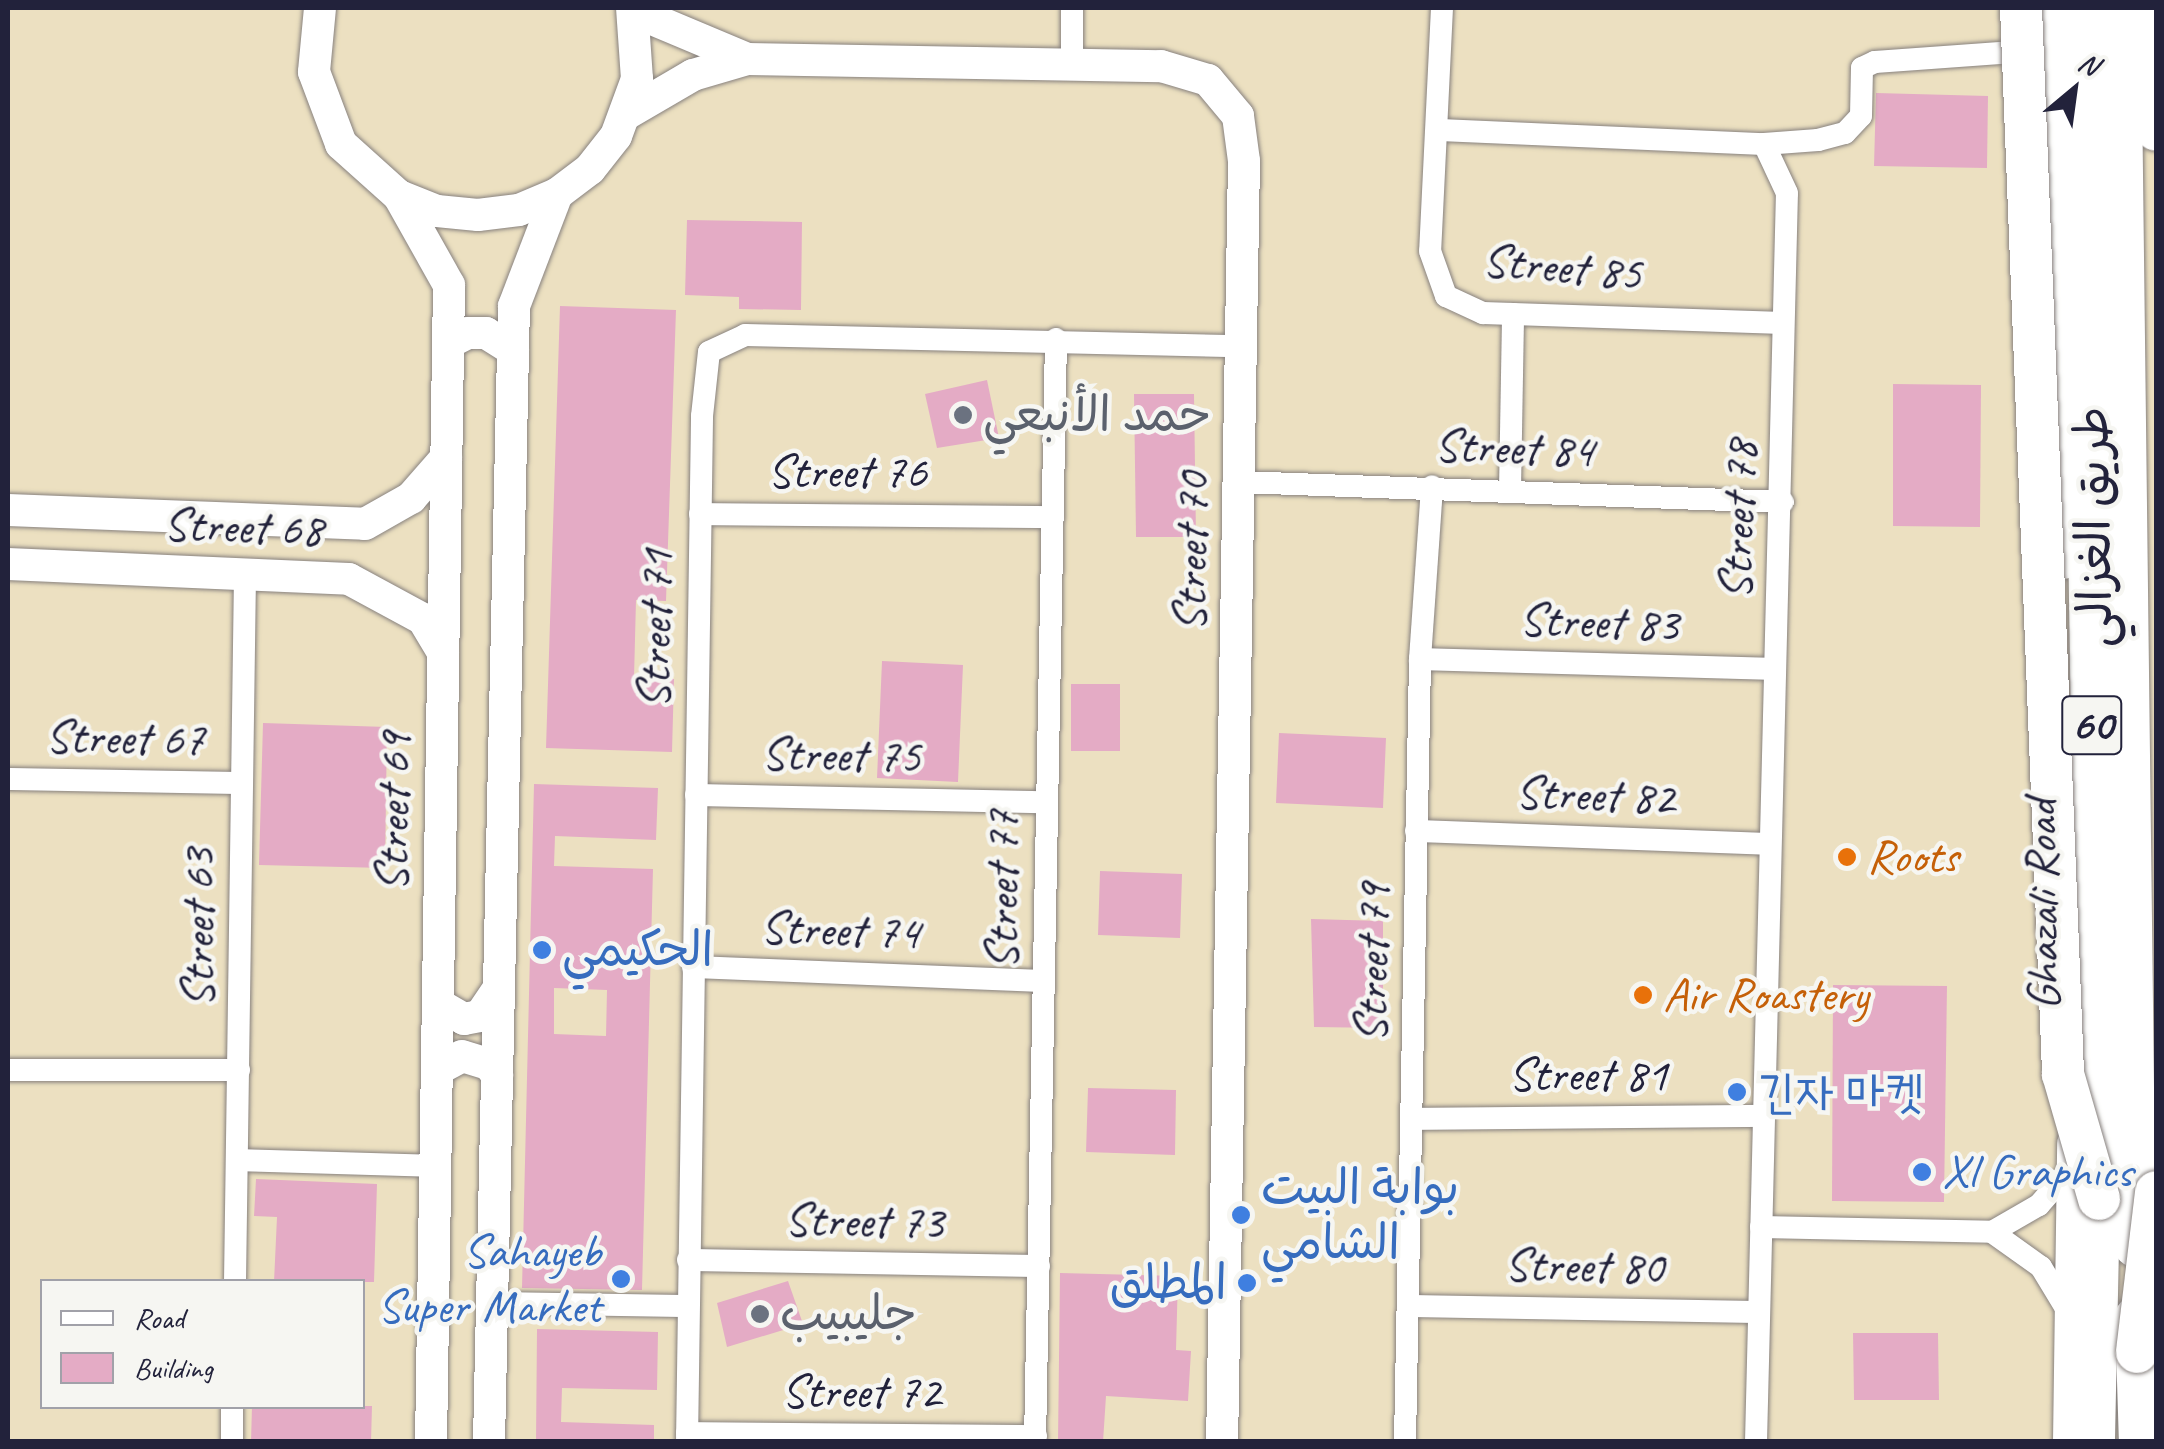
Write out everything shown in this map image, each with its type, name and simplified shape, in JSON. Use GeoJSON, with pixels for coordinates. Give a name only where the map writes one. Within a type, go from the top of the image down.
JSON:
{"type":"FeatureCollection","features":[{"type":"Feature","properties":{"kind":"highway","name":"Ghazali Road"},"geometry":{"type":"LineString","coordinates":[[2120,8],[2140,1442]]}},
{"type":"Feature","properties":{"kind":"highway"},"geometry":{"type":"LineString","coordinates":[[2137,8],[2156,130]]}},
{"type":"Feature","properties":{"kind":"highway","name":"Ghazali Road"},"geometry":{"type":"LineString","coordinates":[[2052,12],[2099,1199],[2094,1442]]}},
{"type":"Feature","properties":{"kind":"highway"},"geometry":{"type":"LineString","coordinates":[[2052,12],[2063,1074],[2099,1199]]}},
{"type":"Feature","properties":{"kind":"highway"},"geometry":{"type":"LineString","coordinates":[[2137,1352],[2156,1192]]}},
{"type":"Feature","properties":{"kind":"main road"},"geometry":{"type":"LineString","coordinates":[[2137,8],[2153,1442]]}},
{"type":"Feature","properties":{"kind":"main road","name":"طريق الغزالي"},"geometry":{"type":"LineString","coordinates":[[2052,12],[2074,1164],[2071,1319]]}},
{"type":"Feature","properties":{"kind":"main road"},"geometry":{"type":"LineString","coordinates":[[2070,1442],[2071,1319]]}},
{"type":"Feature","properties":{"kind":"street"},"geometry":{"type":"LineString","coordinates":[[320,8],[314,72],[323,110],[341,144],[399,196],[438,211],[478,215],[519,210],[557,194],[590,169],[628,112],[637,79],[632,9]]}},
{"type":"Feature","properties":{"kind":"street"},"geometry":{"type":"LineString","coordinates":[[1072,8],[1072,64]]}},
{"type":"Feature","properties":{"kind":"street","name":"Street 85"},"geometry":{"type":"LineString","coordinates":[[1442,8],[1440,130],[1430,251],[1446,296],[1484,313],[1784,323]]}},
{"type":"Feature","properties":{"kind":"street","name":"Street 70"},"geometry":{"type":"LineString","coordinates":[[632,9],[748,59]]}},
{"type":"Feature","properties":{"kind":"street"},"geometry":{"type":"LineString","coordinates":[[1440,130],[1764,144],[1846,134],[1862,116],[1862,68],[1875,62],[2030,50],[2052,12]]}},
{"type":"Feature","properties":{"kind":"street","name":"Street 70"},"geometry":{"type":"LineString","coordinates":[[628,112],[694,75],[748,59],[1185,69],[1208,80],[1238,116],[1244,138],[1240,482],[1222,1442]]}},
{"type":"Feature","properties":{"kind":"street","name":"Street 78"},"geometry":{"type":"LineString","coordinates":[[1756,1442],[1775,669],[1784,502],[1787,193],[1764,144]]}},
{"type":"Feature","properties":{"kind":"street"},"geometry":{"type":"LineString","coordinates":[[489,1442],[513,350],[523,272],[557,194]]}},
{"type":"Feature","properties":{"kind":"street","name":"Street 69"},"geometry":{"type":"LineString","coordinates":[[399,196],[449,285],[432,1442]]}},
{"type":"Feature","properties":{"kind":"street"},"geometry":{"type":"LineString","coordinates":[[1510,490],[1513,314]]}},
{"type":"Feature","properties":{"kind":"street"},"geometry":{"type":"LineString","coordinates":[[448,343],[468,332],[486,333],[513,350]]}},
{"type":"Feature","properties":{"kind":"street","name":"Street 71"},"geometry":{"type":"LineString","coordinates":[[687,1438],[700,514],[710,352],[745,334],[1240,346]]}},
{"type":"Feature","properties":{"kind":"street","name":"Street 77"},"geometry":{"type":"LineString","coordinates":[[1036,1439],[1044,802],[1056,340]]}},
{"type":"Feature","properties":{"kind":"street","name":"Street 68"},"geometry":{"type":"LineString","coordinates":[[8,510],[283,524],[365,524],[411,498],[446,458]]}},
{"type":"Feature","properties":{"kind":"street","name":"Street 84"},"geometry":{"type":"LineString","coordinates":[[1240,482],[1432,486],[1784,502]]}},
{"type":"Feature","properties":{"kind":"street","name":"Street 79"},"geometry":{"type":"LineString","coordinates":[[1405,1442],[1420,659],[1432,486]]}},
{"type":"Feature","properties":{"kind":"street"},"geometry":{"type":"LineString","coordinates":[[46,566],[32,538],[49,511]]}},
{"type":"Feature","properties":{"kind":"street","name":"Street 76"},"geometry":{"type":"LineString","coordinates":[[700,514],[1052,516]]}},
{"type":"Feature","properties":{"kind":"street"},"geometry":{"type":"LineString","coordinates":[[283,524],[300,550],[288,578]]}},
{"type":"Feature","properties":{"kind":"street","name":"Street 68"},"geometry":{"type":"LineString","coordinates":[[8,564],[350,580],[396,599],[423,618],[443,653]]}},
{"type":"Feature","properties":{"kind":"street","name":"Street 63"},"geometry":{"type":"LineString","coordinates":[[235,1279],[245,576]]}},
{"type":"Feature","properties":{"kind":"street","name":"Street 83"},"geometry":{"type":"LineString","coordinates":[[1420,659],[1775,669]]}},
{"type":"Feature","properties":{"kind":"street","name":"Street 67"},"geometry":{"type":"LineString","coordinates":[[8,778],[241,783]]}},
{"type":"Feature","properties":{"kind":"street","name":"Street 75"},"geometry":{"type":"LineString","coordinates":[[696,795],[1044,802]]}},
{"type":"Feature","properties":{"kind":"street","name":"Street 82"},"geometry":{"type":"LineString","coordinates":[[1416,832],[1770,844]]}},
{"type":"Feature","properties":{"kind":"street","name":"Street 74"},"geometry":{"type":"LineString","coordinates":[[693,967],[1044,981]]}},
{"type":"Feature","properties":{"kind":"street"},"geometry":{"type":"LineString","coordinates":[[438,1004],[449,1015],[480,1016],[497,991]]}},
{"type":"Feature","properties":{"kind":"street"},"geometry":{"type":"LineString","coordinates":[[438,1069],[462,1056],[489,1064],[498,1075]]}},
{"type":"Feature","properties":{"kind":"street"},"geometry":{"type":"LineString","coordinates":[[8,1070],[239,1070]]}},
{"type":"Feature","properties":{"kind":"street","name":"Street 81"},"geometry":{"type":"LineString","coordinates":[[1412,1119],[1764,1116]]}},
{"type":"Feature","properties":{"kind":"street"},"geometry":{"type":"LineString","coordinates":[[238,1160],[436,1166]]}},
{"type":"Feature","properties":{"kind":"street"},"geometry":{"type":"LineString","coordinates":[[1761,1227],[1992,1232],[2039,1206],[2074,1164]]}},
{"type":"Feature","properties":{"kind":"street"},"geometry":{"type":"LineString","coordinates":[[1992,1232],[2041,1267],[2071,1319]]}},
{"type":"Feature","properties":{"kind":"street","name":"Street 73"},"geometry":{"type":"LineString","coordinates":[[688,1260],[1038,1266]]}},
{"type":"Feature","properties":{"kind":"street"},"geometry":{"type":"LineString","coordinates":[[492,1303],[686,1306]]}},
{"type":"Feature","properties":{"kind":"street","name":"Street 80"},"geometry":{"type":"LineString","coordinates":[[1408,1306],[1759,1312]]}},
{"type":"Feature","properties":{"kind":"street"},"geometry":{"type":"LineString","coordinates":[[232,1409],[232,1442]]}},
{"type":"Feature","properties":{"kind":"street","name":"Street 72"},"geometry":{"type":"LineString","coordinates":[[687,1438],[1036,1439]]}},
{"type":"Feature","properties":{"kind":"building"},"geometry":{"type":"Polygon","coordinates":[[[1876,93],[1988,96],[1987,168],[1874,166],[1876,93]]]}},
{"type":"Feature","properties":{"kind":"building"},"geometry":{"type":"Polygon","coordinates":[[[687,220],[802,222],[801,310],[739,309],[739,297],[685,295],[687,220]]]}},
{"type":"Feature","properties":{"kind":"building"},"geometry":{"type":"Polygon","coordinates":[[[560,306],[676,310],[666,601],[636,600],[634,678],[674,679],[672,752],[546,748],[560,306]]]}},
{"type":"Feature","properties":{"kind":"building","name":"حمد الأنبعي"},"geometry":{"type":"Polygon","coordinates":[[[987,380],[999,438],[937,448],[925,394],[987,380]]]}},
{"type":"Feature","properties":{"kind":"building"},"geometry":{"type":"Polygon","coordinates":[[[1893,384],[1981,385],[1980,527],[1893,526],[1893,384]]]}},
{"type":"Feature","properties":{"kind":"building"},"geometry":{"type":"Polygon","coordinates":[[[1134,394],[1194,394],[1196,537],[1136,537],[1134,394]]]}},
{"type":"Feature","properties":{"kind":"building"},"geometry":{"type":"Polygon","coordinates":[[[882,661],[963,665],[958,782],[877,778],[882,661]]]}},
{"type":"Feature","properties":{"kind":"building"},"geometry":{"type":"Polygon","coordinates":[[[1071,684],[1120,684],[1120,751],[1071,751],[1071,684]]]}},
{"type":"Feature","properties":{"kind":"building"},"geometry":{"type":"Polygon","coordinates":[[[263,723],[387,727],[385,868],[259,865],[263,723]]]}},
{"type":"Feature","properties":{"kind":"building"},"geometry":{"type":"Polygon","coordinates":[[[1279,733],[1386,738],[1383,808],[1276,803],[1279,733]]]}},
{"type":"Feature","properties":{"kind":"building"},"geometry":{"type":"Polygon","coordinates":[[[534,784],[658,788],[656,840],[555,836],[554,866],[653,869],[642,1290],[522,1288],[534,784]],[[554,988],[554,1034],[606,1036],[607,990],[554,988]]]}},
{"type":"Feature","properties":{"kind":"building"},"geometry":{"type":"Polygon","coordinates":[[[1100,871],[1182,874],[1180,938],[1098,935],[1100,871]]]}},
{"type":"Feature","properties":{"kind":"building"},"geometry":{"type":"Polygon","coordinates":[[[1311,919],[1383,921],[1383,1028],[1314,1027],[1311,919]]]}},
{"type":"Feature","properties":{"kind":"building"},"geometry":{"type":"Polygon","coordinates":[[[1833,985],[1947,986],[1944,1202],[1832,1201],[1833,985]]]}},
{"type":"Feature","properties":{"kind":"building"},"geometry":{"type":"Polygon","coordinates":[[[1088,1088],[1176,1090],[1175,1155],[1086,1152],[1088,1088]]]}},
{"type":"Feature","properties":{"kind":"building"},"geometry":{"type":"Polygon","coordinates":[[[256,1179],[377,1184],[374,1282],[274,1279],[277,1217],[254,1216],[256,1179]]]}},
{"type":"Feature","properties":{"kind":"building"},"geometry":{"type":"Polygon","coordinates":[[[1060,1273],[1178,1276],[1176,1350],[1191,1351],[1188,1401],[1106,1396],[1103,1442],[1058,1442],[1060,1273]]]}},
{"type":"Feature","properties":{"kind":"building","name":"جليبيب"},"geometry":{"type":"Polygon","coordinates":[[[788,1281],[803,1324],[727,1347],[717,1303],[788,1281]]]}},
{"type":"Feature","properties":{"kind":"building"},"geometry":{"type":"Polygon","coordinates":[[[537,1329],[658,1332],[657,1390],[562,1388],[561,1422],[654,1425],[654,1442],[536,1442],[537,1329]]]}},
{"type":"Feature","properties":{"kind":"building"},"geometry":{"type":"Polygon","coordinates":[[[1853,1333],[1938,1333],[1939,1400],[1854,1400],[1853,1333]]]}},
{"type":"Feature","properties":{"kind":"building"},"geometry":{"type":"Polygon","coordinates":[[[372,1406],[371,1442],[251,1442],[252,1409],[372,1406]]]}},
{"type":"Feature","properties":{"kind":"place","name":"حمد الأنبعي"},"geometry":{"type":"Point","coordinates":[963,415]}},
{"type":"Feature","properties":{"kind":"place","name":"Roots"},"geometry":{"type":"Point","coordinates":[1847,857]}},
{"type":"Feature","properties":{"kind":"place","name":"الحكيمي"},"geometry":{"type":"Point","coordinates":[542,950]}},
{"type":"Feature","properties":{"kind":"place","name":"Air Roastery"},"geometry":{"type":"Point","coordinates":[1643,995]}},
{"type":"Feature","properties":{"kind":"place","name":"긴자 마켓"},"geometry":{"type":"Point","coordinates":[1737,1092]}},
{"type":"Feature","properties":{"kind":"place","name":"Xl Graphics"},"geometry":{"type":"Point","coordinates":[1922,1172]}},
{"type":"Feature","properties":{"kind":"place","name":"بوابة البيت الشامي"},"geometry":{"type":"Point","coordinates":[1241,1215]}},
{"type":"Feature","properties":{"kind":"place","name":"Sahayeb Super Market"},"geometry":{"type":"Point","coordinates":[621,1279]}},
{"type":"Feature","properties":{"kind":"place","name":"المطلق"},"geometry":{"type":"Point","coordinates":[1247,1283]}},
{"type":"Feature","properties":{"kind":"place","name":"جليبيب"},"geometry":{"type":"Point","coordinates":[760,1314]}}]}
